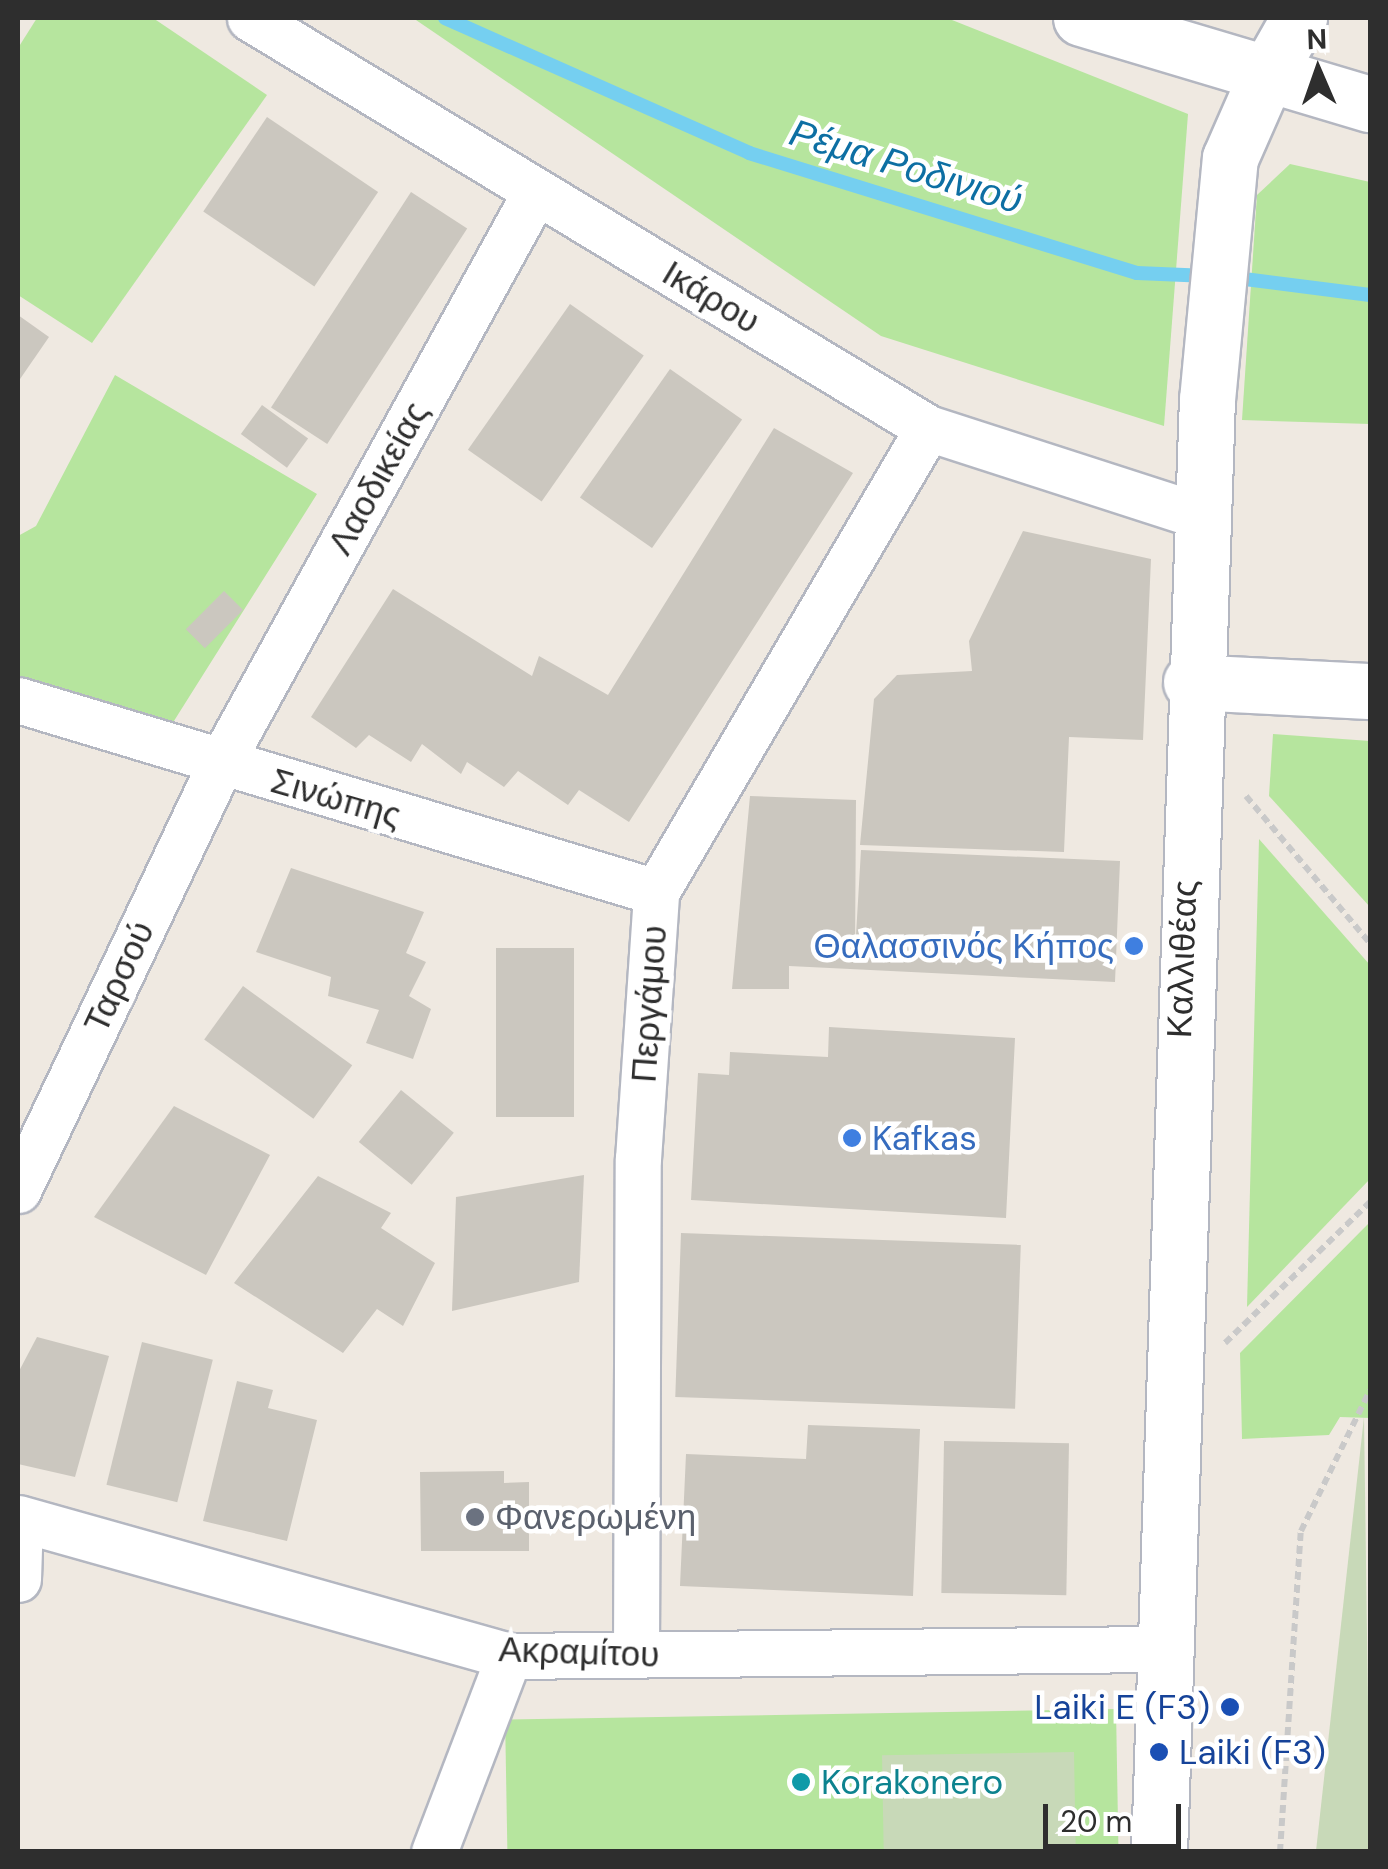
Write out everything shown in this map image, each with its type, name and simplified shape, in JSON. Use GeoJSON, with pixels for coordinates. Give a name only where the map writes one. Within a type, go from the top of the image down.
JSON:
{"type":"FeatureCollection","features":[{"type":"Feature","properties":{"kind":"main road"},"geometry":{"type":"LineString","coordinates":[[1081,18],[1370,104]]}},
{"type":"Feature","properties":{"kind":"main road","name":"Καλλιθέας"},"geometry":{"type":"LineString","coordinates":[[1159,1852],[1159,1649],[1191,682],[1207,400],[1230,158],[1266,76],[1299,18]]}},
{"type":"Feature","properties":{"kind":"main road"},"geometry":{"type":"LineString","coordinates":[[1191,682],[1370,691]]}},
{"type":"Feature","properties":{"kind":"street","name":"Ικάρου"},"geometry":{"type":"LineString","coordinates":[[250,18],[928,428],[1200,516]]}},
{"type":"Feature","properties":{"kind":"street","name":"Λαοδικείας"},"geometry":{"type":"LineString","coordinates":[[220,764],[536,191]]}},
{"type":"Feature","properties":{"kind":"street","name":"Περγάμου"},"geometry":{"type":"LineString","coordinates":[[636,1655],[638,1159],[656,892],[928,428]]}},
{"type":"Feature","properties":{"kind":"street","name":"Σινώπης"},"geometry":{"type":"LineString","coordinates":[[18,700],[220,764],[656,892]]}},
{"type":"Feature","properties":{"kind":"street","name":"Ταρσού"},"geometry":{"type":"LineString","coordinates":[[19,1182],[220,764]]}},
{"type":"Feature","properties":{"kind":"street","name":"Ακραμίτου"},"geometry":{"type":"LineString","coordinates":[[18,1519],[509,1656],[1159,1649]]}},
{"type":"Feature","properties":{"kind":"street"},"geometry":{"type":"LineString","coordinates":[[18,1519],[18,1580]]}},
{"type":"Feature","properties":{"kind":"street"},"geometry":{"type":"LineString","coordinates":[[434,1852],[509,1656]]}},
{"type":"Feature","properties":{"kind":"path"},"geometry":{"type":"LineString","coordinates":[[1242,791],[1370,943]]}},
{"type":"Feature","properties":{"kind":"path"},"geometry":{"type":"LineString","coordinates":[[1220,1348],[1370,1202]]}},
{"type":"Feature","properties":{"kind":"path"},"geometry":{"type":"LineString","coordinates":[[1280,1852],[1301,1530],[1370,1390]]}},
{"type":"Feature","properties":{"kind":"green space"},"geometry":{"type":"Polygon","coordinates":[[[37,18],[153,18],[267,95],[92,343],[18,295],[18,48],[37,18]]]}},
{"type":"Feature","properties":{"kind":"green space"},"geometry":{"type":"Polygon","coordinates":[[[413,18],[947,18],[1188,114],[1164,426],[881,336],[413,18]]]}},
{"type":"Feature","properties":{"kind":"green space"},"geometry":{"type":"Polygon","coordinates":[[[1290,164],[1370,182],[1370,424],[1242,420],[1257,195],[1290,164]]]}},
{"type":"Feature","properties":{"kind":"green space"},"geometry":{"type":"Polygon","coordinates":[[[115,375],[317,494],[167,732],[18,682],[18,536],[36,526],[115,375]]]}},
{"type":"Feature","properties":{"kind":"green space"},"geometry":{"type":"Polygon","coordinates":[[[1273,734],[1370,741],[1370,907],[1269,796],[1273,734]]]}},
{"type":"Feature","properties":{"kind":"green space"},"geometry":{"type":"Polygon","coordinates":[[[1259,839],[1370,965],[1370,1179],[1247,1307],[1259,839]]]}},
{"type":"Feature","properties":{"kind":"green space"},"geometry":{"type":"Polygon","coordinates":[[[1370,1222],[1370,1418],[1340,1417],[1329,1435],[1242,1439],[1240,1353],[1370,1222]]]}},
{"type":"Feature","properties":{"kind":"green space"},"geometry":{"type":"Polygon","coordinates":[[[1364,1417],[1370,1851],[1316,1851],[1364,1417]]]}},
{"type":"Feature","properties":{"kind":"green space","name":"Korakonero"},"geometry":{"type":"Polygon","coordinates":[[[1116,1709],[1118,1851],[507,1852],[505,1720],[1116,1709]]]}},
{"type":"Feature","properties":{"kind":"green space"},"geometry":{"type":"Polygon","coordinates":[[[1074,1752],[1076,1851],[884,1852],[882,1755],[1074,1752]]]}},
{"type":"Feature","properties":{"kind":"building"},"geometry":{"type":"Polygon","coordinates":[[[267,117],[378,192],[314,286],[203,212],[267,117]]]}},
{"type":"Feature","properties":{"kind":"building"},"geometry":{"type":"Polygon","coordinates":[[[411,192],[467,228],[327,444],[271,408],[411,192]]]}},
{"type":"Feature","properties":{"kind":"building"},"geometry":{"type":"Polygon","coordinates":[[[570,304],[644,356],[542,501],[468,450],[570,304]]]}},
{"type":"Feature","properties":{"kind":"building"},"geometry":{"type":"Polygon","coordinates":[[[18,315],[49,337],[18,382],[18,315]]]}},
{"type":"Feature","properties":{"kind":"building"},"geometry":{"type":"Polygon","coordinates":[[[670,369],[742,419],[652,548],[580,498],[670,369]]]}},
{"type":"Feature","properties":{"kind":"building"},"geometry":{"type":"Polygon","coordinates":[[[262,405],[308,439],[287,468],[241,434],[262,405]]]}},
{"type":"Feature","properties":{"kind":"building"},"geometry":{"type":"Polygon","coordinates":[[[774,428],[853,473],[629,822],[579,790],[568,805],[518,771],[504,787],[467,762],[461,774],[422,744],[411,762],[369,735],[356,748],[311,717],[393,589],[532,676],[539,656],[608,695],[774,428]]]}},
{"type":"Feature","properties":{"kind":"building"},"geometry":{"type":"Polygon","coordinates":[[[1023,531],[1151,559],[1143,740],[1069,737],[1064,852],[860,845],[874,699],[897,675],[972,671],[969,641],[1023,531]]]}},
{"type":"Feature","properties":{"kind":"building"},"geometry":{"type":"Polygon","coordinates":[[[224,591],[243,610],[205,648],[186,629],[224,591]]]}},
{"type":"Feature","properties":{"kind":"building"},"geometry":{"type":"Polygon","coordinates":[[[750,796],[856,800],[855,952],[861,850],[1120,861],[1115,982],[789,966],[789,989],[732,989],[750,796]]]}},
{"type":"Feature","properties":{"kind":"building"},"geometry":{"type":"Polygon","coordinates":[[[291,868],[424,912],[406,953],[426,962],[409,996],[431,1009],[413,1059],[366,1043],[379,1010],[328,996],[331,977],[256,952],[291,868]]]}},
{"type":"Feature","properties":{"kind":"building"},"geometry":{"type":"Polygon","coordinates":[[[496,948],[574,948],[574,1117],[496,1117],[496,948]]]}},
{"type":"Feature","properties":{"kind":"building"},"geometry":{"type":"Polygon","coordinates":[[[243,986],[352,1065],[313,1119],[204,1039],[243,986]]]}},
{"type":"Feature","properties":{"kind":"building","name":"Kafkas"},"geometry":{"type":"Polygon","coordinates":[[[829,1027],[1015,1038],[1006,1218],[691,1200],[698,1073],[729,1075],[730,1052],[828,1057],[829,1027]]]}},
{"type":"Feature","properties":{"kind":"building"},"geometry":{"type":"Polygon","coordinates":[[[401,1090],[454,1133],[412,1185],[359,1142],[401,1090]]]}},
{"type":"Feature","properties":{"kind":"building"},"geometry":{"type":"Polygon","coordinates":[[[174,1106],[270,1155],[206,1275],[94,1217],[174,1106]]]}},
{"type":"Feature","properties":{"kind":"building"},"geometry":{"type":"Polygon","coordinates":[[[584,1175],[579,1282],[452,1311],[456,1197],[584,1175]]]}},
{"type":"Feature","properties":{"kind":"building"},"geometry":{"type":"Polygon","coordinates":[[[318,1176],[391,1213],[381,1228],[435,1263],[403,1326],[377,1309],[343,1353],[234,1283],[318,1176]]]}},
{"type":"Feature","properties":{"kind":"building"},"geometry":{"type":"Polygon","coordinates":[[[681,1233],[1021,1245],[1015,1409],[675,1397],[681,1233]]]}},
{"type":"Feature","properties":{"kind":"building"},"geometry":{"type":"Polygon","coordinates":[[[37,1337],[109,1356],[75,1477],[18,1464],[18,1373],[37,1337]]]}},
{"type":"Feature","properties":{"kind":"building"},"geometry":{"type":"Polygon","coordinates":[[[142,1342],[213,1360],[177,1502],[106,1485],[142,1342]]]}},
{"type":"Feature","properties":{"kind":"building"},"geometry":{"type":"Polygon","coordinates":[[[237,1381],[273,1390],[268,1408],[317,1420],[287,1541],[203,1521],[237,1381]]]}},
{"type":"Feature","properties":{"kind":"building"},"geometry":{"type":"Polygon","coordinates":[[[808,1425],[920,1429],[913,1596],[680,1586],[686,1454],[806,1459],[808,1425]]]}},
{"type":"Feature","properties":{"kind":"building"},"geometry":{"type":"Polygon","coordinates":[[[944,1441],[1069,1443],[1066,1595],[941,1593],[944,1441]]]}},
{"type":"Feature","properties":{"kind":"building","name":"Φανερωμένη"},"geometry":{"type":"Polygon","coordinates":[[[504,1471],[504,1483],[529,1482],[529,1551],[421,1551],[420,1472],[504,1471]]]}},
{"type":"Feature","properties":{"kind":"waterway","name":"Ρέμα Ροδινιού"},"geometry":{"type":"LineString","coordinates":[[445,18],[749,153],[1137,273],[1208,276]]}},
{"type":"Feature","properties":{"kind":"waterway","name":"Ρέμα Ροδινιού"},"geometry":{"type":"LineString","coordinates":[[1229,277],[1370,295]]}},
{"type":"Feature","properties":{"kind":"place","name":"Θαλασσινός Κήπος"},"geometry":{"type":"Point","coordinates":[1134,946]}},
{"type":"Feature","properties":{"kind":"place","name":"Kafkas"},"geometry":{"type":"Point","coordinates":[852,1138]}},
{"type":"Feature","properties":{"kind":"place","name":"Φανερωμένη"},"geometry":{"type":"Point","coordinates":[475,1517]}},
{"type":"Feature","properties":{"kind":"place","name":"Laiki E (F3)"},"geometry":{"type":"Point","coordinates":[1230,1707]}},
{"type":"Feature","properties":{"kind":"place","name":"Laiki (F3)"},"geometry":{"type":"Point","coordinates":[1159,1752]}},
{"type":"Feature","properties":{"kind":"place","name":"Korakonero"},"geometry":{"type":"Point","coordinates":[801,1782]}}]}
